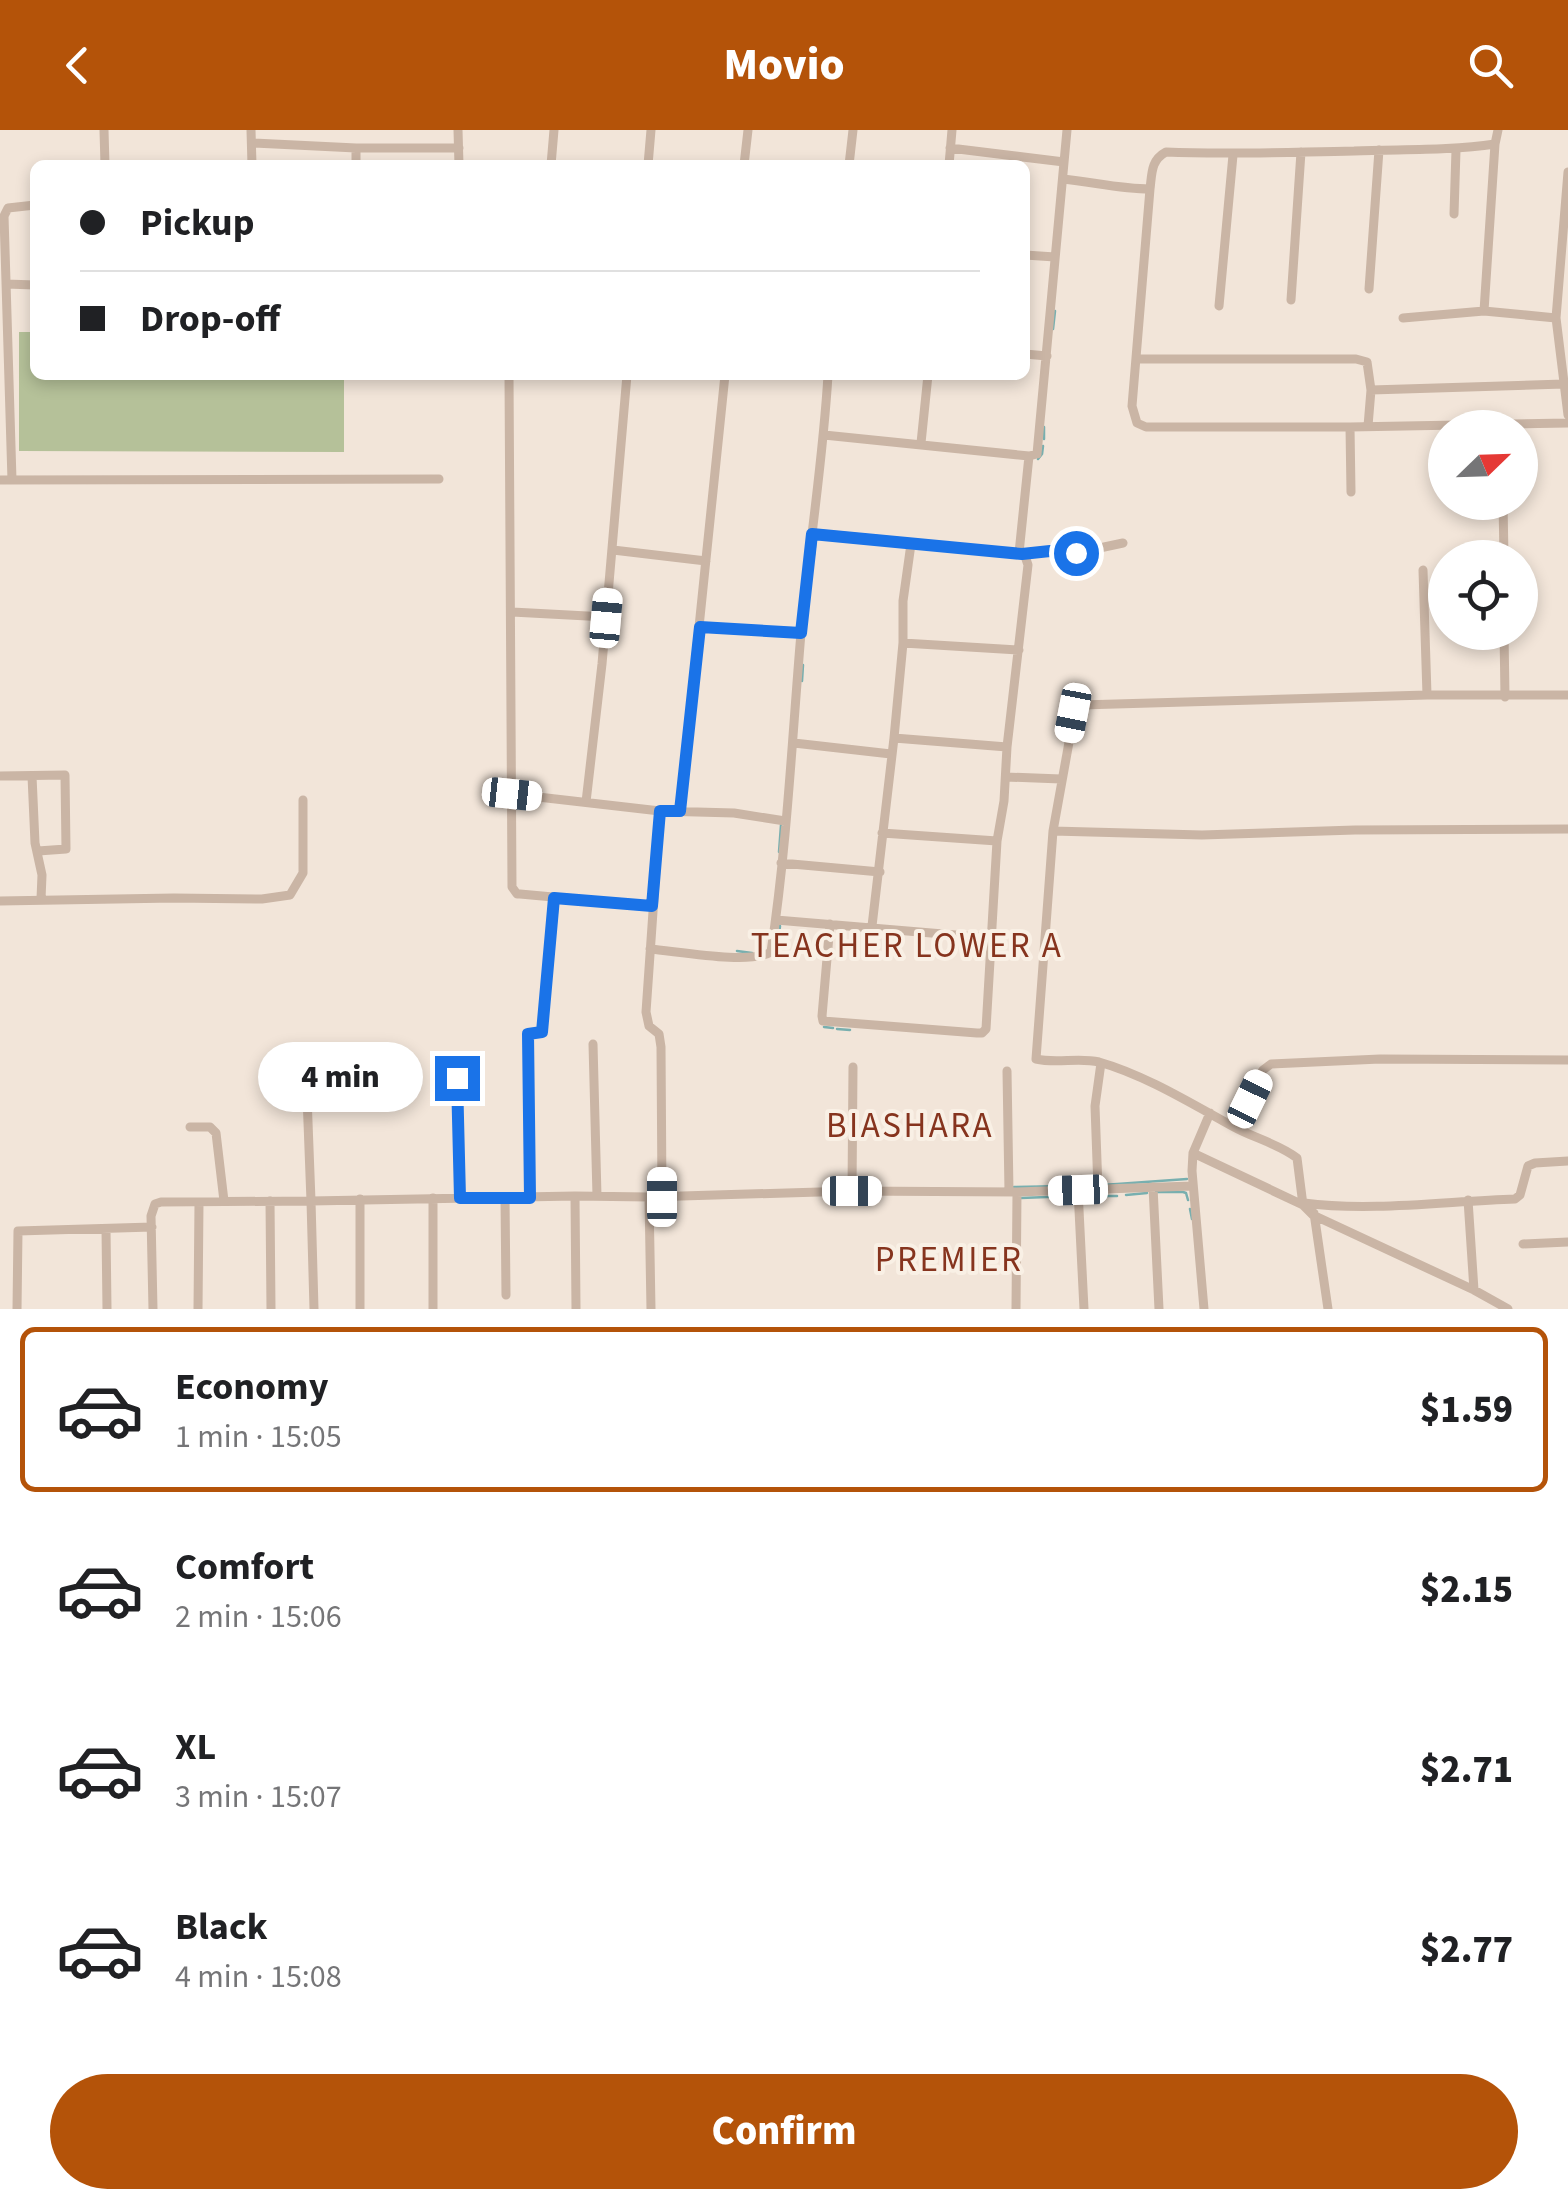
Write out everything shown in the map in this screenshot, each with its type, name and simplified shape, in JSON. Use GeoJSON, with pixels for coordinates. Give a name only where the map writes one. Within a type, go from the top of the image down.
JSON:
{"type":"FeatureCollection","features":[{"type":"Feature","properties":{"kind":"street"},"geometry":{"type":"LineString","coordinates":[[104,130],[105,160]]}},
{"type":"Feature","properties":{"kind":"street"},"geometry":{"type":"LineString","coordinates":[[251,130],[252,160]]}},
{"type":"Feature","properties":{"kind":"street"},"geometry":{"type":"LineString","coordinates":[[458,130],[459,160]]}},
{"type":"Feature","properties":{"kind":"street"},"geometry":{"type":"LineString","coordinates":[[551,160],[554,130]]}},
{"type":"Feature","properties":{"kind":"street"},"geometry":{"type":"LineString","coordinates":[[648,160],[651,130]]}},
{"type":"Feature","properties":{"kind":"street"},"geometry":{"type":"LineString","coordinates":[[745,160],[748,130]]}},
{"type":"Feature","properties":{"kind":"street"},"geometry":{"type":"LineString","coordinates":[[850,160],[853,130]]}},
{"type":"Feature","properties":{"kind":"street"},"geometry":{"type":"LineString","coordinates":[[949,160],[952,130]]}},
{"type":"Feature","properties":{"kind":"street"},"geometry":{"type":"LineString","coordinates":[[824,435],[1037,454],[1067,130]]}},
{"type":"Feature","properties":{"kind":"street"},"geometry":{"type":"LineString","coordinates":[[1484,310],[1498,130]]}},
{"type":"Feature","properties":{"kind":"street"},"geometry":{"type":"LineString","coordinates":[[252,143],[459,148]]}},
{"type":"Feature","properties":{"kind":"street"},"geometry":{"type":"LineString","coordinates":[[1428,426],[1146,427],[1137,423],[1132,406],[1153,165],[1166,152],[1232,155],[1456,150],[1495,144]]}},
{"type":"Feature","properties":{"kind":"street"},"geometry":{"type":"LineString","coordinates":[[356,148],[356,160]]}},
{"type":"Feature","properties":{"kind":"street"},"geometry":{"type":"LineString","coordinates":[[950,148],[1064,162]]}},
{"type":"Feature","properties":{"kind":"street"},"geometry":{"type":"LineString","coordinates":[[1368,289],[1380,150]]}},
{"type":"Feature","properties":{"kind":"street"},"geometry":{"type":"LineString","coordinates":[[1454,214],[1456,150]]}},
{"type":"Feature","properties":{"kind":"street"},"geometry":{"type":"LineString","coordinates":[[1291,300],[1301,152]]}},
{"type":"Feature","properties":{"kind":"street"},"geometry":{"type":"LineString","coordinates":[[1219,306],[1232,155]]}},
{"type":"Feature","properties":{"kind":"street"},"geometry":{"type":"LineString","coordinates":[[1538,422],[1568,419],[1556,318],[1568,172]]}},
{"type":"Feature","properties":{"kind":"street"},"geometry":{"type":"LineString","coordinates":[[1064,178],[1115,184],[1124,189],[1150,189]]}},
{"type":"Feature","properties":{"kind":"street"},"geometry":{"type":"LineString","coordinates":[[12,480],[3,322],[4,216],[8,208],[30,206]]}},
{"type":"Feature","properties":{"kind":"street"},"geometry":{"type":"LineString","coordinates":[[1030,255],[1055,257]]}},
{"type":"Feature","properties":{"kind":"street"},"geometry":{"type":"LineString","coordinates":[[6,284],[30,284]]}},
{"type":"Feature","properties":{"kind":"street"},"geometry":{"type":"LineString","coordinates":[[1403,318],[1484,310],[1556,318]]}},
{"type":"Feature","properties":{"kind":"street"},"geometry":{"type":"LineString","coordinates":[[1030,354],[1047,356]]}},
{"type":"Feature","properties":{"kind":"street"},"geometry":{"type":"LineString","coordinates":[[1137,360],[1367,362],[1371,390],[1368,426]]}},
{"type":"Feature","properties":{"kind":"street"},"geometry":{"type":"LineString","coordinates":[[509,380],[512,887],[517,894],[652,906]]}},
{"type":"Feature","properties":{"kind":"street"},"geometry":{"type":"LineString","coordinates":[[586,802],[628,380]]}},
{"type":"Feature","properties":{"kind":"street"},"geometry":{"type":"LineString","coordinates":[[680,811],[724,380]]}},
{"type":"Feature","properties":{"kind":"street"},"geometry":{"type":"LineString","coordinates":[[650,949],[759,958],[771,952],[828,380]]}},
{"type":"Feature","properties":{"kind":"street"},"geometry":{"type":"LineString","coordinates":[[921,443],[927,380]]}},
{"type":"Feature","properties":{"kind":"street"},"geometry":{"type":"LineString","coordinates":[[1371,390],[1564,384]]}},
{"type":"Feature","properties":{"kind":"street"},"geometry":{"type":"LineString","coordinates":[[1350,427],[1352,492]]}},
{"type":"Feature","properties":{"kind":"street"},"geometry":{"type":"LineString","coordinates":[[830,924],[824,1021],[982,1033],[986,1029],[997,841],[1028,566],[1021,554],[1029,456]]}},
{"type":"Feature","properties":{"kind":"street"},"geometry":{"type":"LineString","coordinates":[[0,480],[439,479]]}},
{"type":"Feature","properties":{"kind":"street"},"geometry":{"type":"LineString","coordinates":[[812,534],[1021,554],[1076,553],[1123,543]]}},
{"type":"Feature","properties":{"kind":"street"},"geometry":{"type":"LineString","coordinates":[[872,926],[911,544]]}},
{"type":"Feature","properties":{"kind":"street"},"geometry":{"type":"LineString","coordinates":[[612,550],[706,561]]}},
{"type":"Feature","properties":{"kind":"street"},"geometry":{"type":"LineString","coordinates":[[1424,570],[1428,695]]}},
{"type":"Feature","properties":{"kind":"street"},"geometry":{"type":"LineString","coordinates":[[512,612],[606,618]]}},
{"type":"Feature","properties":{"kind":"street"},"geometry":{"type":"LineString","coordinates":[[700,627],[801,633]]}},
{"type":"Feature","properties":{"kind":"street"},"geometry":{"type":"LineString","coordinates":[[903,643],[1020,650]]}},
{"type":"Feature","properties":{"kind":"street"},"geometry":{"type":"LineString","coordinates":[[1504,650],[1505,696]]}},
{"type":"Feature","properties":{"kind":"street"},"geometry":{"type":"LineString","coordinates":[[1508,1309],[1313,1215],[1304,1204],[1297,1158],[1289,1152],[1100,1063],[1036,1058],[1054,831],[1077,706],[1428,695],[1568,695]]}},
{"type":"Feature","properties":{"kind":"street"},"geometry":{"type":"LineString","coordinates":[[894,738],[1007,747]]}},
{"type":"Feature","properties":{"kind":"street"},"geometry":{"type":"LineString","coordinates":[[794,744],[891,754]]}},
{"type":"Feature","properties":{"kind":"street"},"geometry":{"type":"LineString","coordinates":[[0,776],[65,776],[66,849],[38,851]]}},
{"type":"Feature","properties":{"kind":"street"},"geometry":{"type":"LineString","coordinates":[[32,776],[42,899]]}},
{"type":"Feature","properties":{"kind":"street"},"geometry":{"type":"LineString","coordinates":[[1006,777],[1061,779]]}},
{"type":"Feature","properties":{"kind":"street"},"geometry":{"type":"LineString","coordinates":[[512,794],[660,811],[734,812],[786,821]]}},
{"type":"Feature","properties":{"kind":"street"},"geometry":{"type":"LineString","coordinates":[[0,901],[262,899],[290,894],[303,873],[303,800]]}},
{"type":"Feature","properties":{"kind":"street"},"geometry":{"type":"LineString","coordinates":[[660,811],[646,1012],[649,1026],[659,1034],[661,1047],[662,1197]]}},
{"type":"Feature","properties":{"kind":"street"},"geometry":{"type":"LineString","coordinates":[[1054,831],[1202,834],[1568,829]]}},
{"type":"Feature","properties":{"kind":"street"},"geometry":{"type":"LineString","coordinates":[[882,833],[997,841]]}},
{"type":"Feature","properties":{"kind":"street"},"geometry":{"type":"LineString","coordinates":[[781,863],[880,872]]}},
{"type":"Feature","properties":{"kind":"street"},"geometry":{"type":"LineString","coordinates":[[530,1198],[528,1034],[542,1032],[554,898]]}},
{"type":"Feature","properties":{"kind":"street"},"geometry":{"type":"LineString","coordinates":[[776,920],[991,938]]}},
{"type":"Feature","properties":{"kind":"street"},"geometry":{"type":"LineString","coordinates":[[593,1044],[598,1196]]}},
{"type":"Feature","properties":{"kind":"street"},"geometry":{"type":"LineString","coordinates":[[1236,1128],[1264,1070],[1271,1064],[1568,1060]]}},
{"type":"Feature","properties":{"kind":"street"},"geometry":{"type":"LineString","coordinates":[[1098,1189],[1095,1106],[1100,1063]]}},
{"type":"Feature","properties":{"kind":"street"},"geometry":{"type":"LineString","coordinates":[[852,1191],[853,1067]]}},
{"type":"Feature","properties":{"kind":"street"},"geometry":{"type":"LineString","coordinates":[[1006,1072],[1016,1309]]}},
{"type":"Feature","properties":{"kind":"street"},"geometry":{"type":"LineString","coordinates":[[457,1078],[460,1198]]}},
{"type":"Feature","properties":{"kind":"street"},"geometry":{"type":"LineString","coordinates":[[307,1096],[314,1309]]}},
{"type":"Feature","properties":{"kind":"street"},"geometry":{"type":"LineString","coordinates":[[1204,1309],[1192,1186],[1194,1153],[1210,1112]]}},
{"type":"Feature","properties":{"kind":"street"},"geometry":{"type":"LineString","coordinates":[[190,1127],[210,1127],[216,1132],[224,1201]]}},
{"type":"Feature","properties":{"kind":"street"},"geometry":{"type":"LineString","coordinates":[[1194,1153],[1304,1204],[1320,1205],[1515,1198],[1520,1195],[1528,1166],[1568,1162]]}},
{"type":"Feature","properties":{"kind":"street"},"geometry":{"type":"LineString","coordinates":[[153,1309],[152,1209],[161,1202],[1013,1192],[1192,1186]]}},
{"type":"Feature","properties":{"kind":"street"},"geometry":{"type":"LineString","coordinates":[[1153,1187],[1160,1309]]}},
{"type":"Feature","properties":{"kind":"street"},"geometry":{"type":"LineString","coordinates":[[1078,1190],[1084,1309]]}},
{"type":"Feature","properties":{"kind":"street"},"geometry":{"type":"LineString","coordinates":[[575,1196],[576,1309]]}},
{"type":"Feature","properties":{"kind":"street"},"geometry":{"type":"LineString","coordinates":[[649,1197],[652,1309]]}},
{"type":"Feature","properties":{"kind":"street"},"geometry":{"type":"LineString","coordinates":[[433,1198],[434,1309]]}},
{"type":"Feature","properties":{"kind":"street"},"geometry":{"type":"LineString","coordinates":[[506,1198],[506,1295]]}},
{"type":"Feature","properties":{"kind":"street"},"geometry":{"type":"LineString","coordinates":[[360,1199],[360,1309]]}},
{"type":"Feature","properties":{"kind":"street"},"geometry":{"type":"LineString","coordinates":[[1468,1200],[1474,1290]]}},
{"type":"Feature","properties":{"kind":"street"},"geometry":{"type":"LineString","coordinates":[[270,1201],[271,1309]]}},
{"type":"Feature","properties":{"kind":"street"},"geometry":{"type":"LineString","coordinates":[[198,1309],[199,1203]]}},
{"type":"Feature","properties":{"kind":"street"},"geometry":{"type":"LineString","coordinates":[[1320,1205],[1313,1215],[1328,1309]]}},
{"type":"Feature","properties":{"kind":"street"},"geometry":{"type":"LineString","coordinates":[[17,1309],[18,1231],[152,1227]]}},
{"type":"Feature","properties":{"kind":"street"},"geometry":{"type":"LineString","coordinates":[[106,1229],[107,1309]]}},
{"type":"Feature","properties":{"kind":"street"},"geometry":{"type":"LineString","coordinates":[[1523,1244],[1568,1242]]}},
{"type":"Feature","properties":{"kind":"green space"},"geometry":{"type":"Polygon","coordinates":[[[19,332],[30,332],[30,380],[344,380],[344,452],[19,451],[19,332]]]}},
{"type":"Feature","properties":{"kind":"waterway"},"geometry":{"type":"LineString","coordinates":[[1053,329],[1055,311]]}},
{"type":"Feature","properties":{"kind":"waterway"},"geometry":{"type":"LineString","coordinates":[[1044,427],[1044,439]]}},
{"type":"Feature","properties":{"kind":"waterway"},"geometry":{"type":"LineString","coordinates":[[1038,459],[1043,446]]}},
{"type":"Feature","properties":{"kind":"waterway"},"geometry":{"type":"LineString","coordinates":[[814,555],[816,537]]}},
{"type":"Feature","properties":{"kind":"waterway"},"geometry":{"type":"LineString","coordinates":[[802,681],[803,665]]}},
{"type":"Feature","properties":{"kind":"waterway"},"geometry":{"type":"LineString","coordinates":[[779,852],[781,825]]}},
{"type":"Feature","properties":{"kind":"waterway"},"geometry":{"type":"LineString","coordinates":[[773,957],[780,926]]}},
{"type":"Feature","properties":{"kind":"waterway"},"geometry":{"type":"LineString","coordinates":[[737,951],[752,953]]}},
{"type":"Feature","properties":{"kind":"waterway"},"geometry":{"type":"LineString","coordinates":[[824,1027],[833,1028]]}},
{"type":"Feature","properties":{"kind":"waterway"},"geometry":{"type":"LineString","coordinates":[[837,1029],[850,1030]]}},
{"type":"Feature","properties":{"kind":"waterway"},"geometry":{"type":"LineString","coordinates":[[1103,1185],[1187,1179]]}},
{"type":"Feature","properties":{"kind":"waterway"},"geometry":{"type":"LineString","coordinates":[[1014,1187],[1065,1186]]}},
{"type":"Feature","properties":{"kind":"waterway"},"geometry":{"type":"LineString","coordinates":[[1156,1192],[1183,1192],[1188,1200]]}},
{"type":"Feature","properties":{"kind":"waterway"},"geometry":{"type":"LineString","coordinates":[[1126,1195],[1147,1193]]}},
{"type":"Feature","properties":{"kind":"waterway"},"geometry":{"type":"LineString","coordinates":[[1021,1198],[1073,1196]]}},
{"type":"Feature","properties":{"kind":"waterway"},"geometry":{"type":"LineString","coordinates":[[1085,1196],[1117,1196]]}},
{"type":"Feature","properties":{"kind":"waterway"},"geometry":{"type":"LineString","coordinates":[[1190,1209],[1192,1219]]}},
{"type":"Feature","properties":{"kind":"district","name":"TEACHER LOWER A"},"geometry":{"type":"Point","coordinates":[907,945]}},
{"type":"Feature","properties":{"kind":"district","name":"BIASHARA"},"geometry":{"type":"Point","coordinates":[910,1125]}},
{"type":"Feature","properties":{"kind":"district","name":"PREMIER"},"geometry":{"type":"Point","coordinates":[949,1259]}},
{"type":"Feature","properties":{"kind":"route"},"geometry":{"type":"LineString","coordinates":[[457,1078],[460,1198],[530,1198],[528,1034],[542,1032],[554,898],[652,906],[660,811],[680,811],[700,627],[801,633],[812,534],[1022,554],[1076,553]]}}]}
